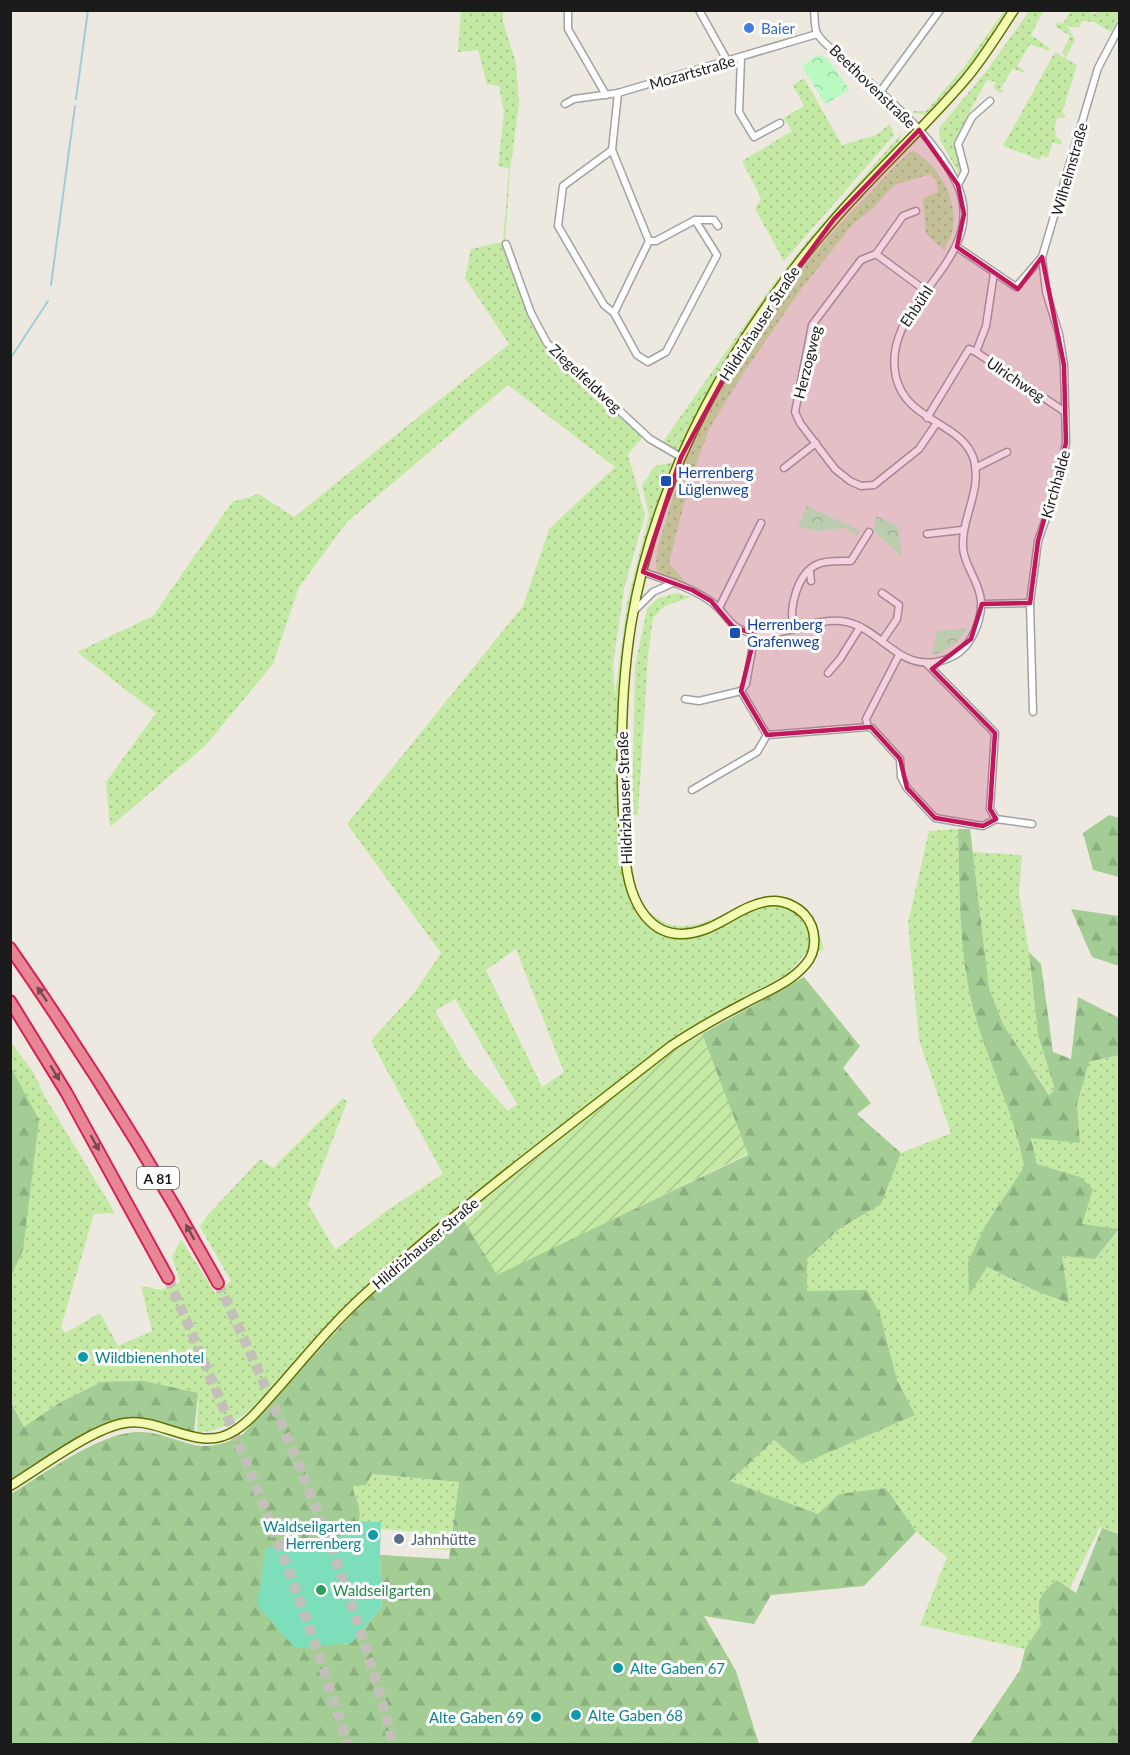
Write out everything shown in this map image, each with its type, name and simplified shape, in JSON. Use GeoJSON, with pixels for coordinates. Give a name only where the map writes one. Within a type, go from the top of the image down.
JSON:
{"type":"FeatureCollection","features":[{"type":"Feature","properties":{"kind":"highway","name":"A 81"},"geometry":{"type":"LineString","coordinates":[[10,948],[95,1075],[181,1216],[218,1283]]}},
{"type":"Feature","properties":{"kind":"highway","name":"A 81"},"geometry":{"type":"LineString","coordinates":[[10,1001],[66,1092],[168,1278]]}},
{"type":"Feature","properties":{"kind":"main road","name":"Hildrizhauser Straße"},"geometry":{"type":"LineString","coordinates":[[10,1486],[105,1429],[122,1424],[153,1425],[180,1434],[209,1439],[236,1430],[256,1412],[350,1307],[410,1253],[671,1046],[701,1026],[789,979],[813,955],[815,938],[811,922],[801,911],[788,903],[772,901],[756,905],[703,930],[687,933],[667,930],[649,922],[633,899],[626,878],[622,805],[622,710],[634,611],[643,572],[668,490],[681,457],[710,399],[788,277],[834,219],[967,78],[1014,10]]}},
{"type":"Feature","properties":{"kind":"street"},"geometry":{"type":"LineString","coordinates":[[699,10],[728,62]]}},
{"type":"Feature","properties":{"kind":"street","name":"Beethovenstraße"},"geometry":{"type":"LineString","coordinates":[[814,10],[817,34],[919,130]]}},
{"type":"Feature","properties":{"kind":"street"},"geometry":{"type":"LineString","coordinates":[[880,92],[940,10]]}},
{"type":"Feature","properties":{"kind":"street"},"geometry":{"type":"LineString","coordinates":[[568,12],[568,28],[606,95]]}},
{"type":"Feature","properties":{"kind":"street","name":"Wilhelmstraße"},"geometry":{"type":"LineString","coordinates":[[997,276],[1016,287],[1020,286],[1042,257],[1098,68],[1119,26]]}},
{"type":"Feature","properties":{"kind":"street","name":"Mozartstraße"},"geometry":{"type":"LineString","coordinates":[[565,104],[574,99],[618,93],[817,34]]}},
{"type":"Feature","properties":{"kind":"street"},"geometry":{"type":"LineString","coordinates":[[741,58],[739,112],[754,137],[780,123]]}},
{"type":"Feature","properties":{"kind":"street"},"geometry":{"type":"LineString","coordinates":[[614,313],[649,241],[612,150],[618,93]]}},
{"type":"Feature","properties":{"kind":"street"},"geometry":{"type":"LineString","coordinates":[[958,185],[965,171],[958,144],[972,117],[990,101]]}},
{"type":"Feature","properties":{"kind":"street","name":"Ehbühl"},"geometry":{"type":"LineString","coordinates":[[919,130],[958,185],[964,214],[957,247],[902,324],[893,354],[901,390],[917,411],[966,446],[973,457],[975,468]]}},
{"type":"Feature","properties":{"kind":"street"},"geometry":{"type":"LineString","coordinates":[[612,150],[563,186],[558,225],[604,305],[614,313],[637,356],[648,362],[666,352],[717,255],[695,220]]}},
{"type":"Feature","properties":{"kind":"street","name":"Herzogweg"},"geometry":{"type":"LineString","coordinates":[[916,211],[903,216],[876,254],[861,260],[812,325],[795,412],[841,476],[861,486],[873,485],[919,449],[936,424]]}},
{"type":"Feature","properties":{"kind":"street"},"geometry":{"type":"LineString","coordinates":[[649,241],[656,241],[695,220],[714,220],[718,226]]}},
{"type":"Feature","properties":{"kind":"street","name":"Ziegelfeldweg"},"geometry":{"type":"LineString","coordinates":[[506,244],[531,314],[548,343],[568,365],[616,405],[650,440],[681,457]]}},
{"type":"Feature","properties":{"kind":"street"},"geometry":{"type":"LineString","coordinates":[[957,247],[997,276]]}},
{"type":"Feature","properties":{"kind":"street"},"geometry":{"type":"LineString","coordinates":[[876,254],[926,291]]}},
{"type":"Feature","properties":{"kind":"street","name":"Kirchhalde"},"geometry":{"type":"LineString","coordinates":[[1033,712],[1030,603],[1038,541],[1057,487],[1066,443],[1064,365],[1059,334],[1046,292],[1042,257]]}},
{"type":"Feature","properties":{"kind":"street","name":"Ulrichweg"},"geometry":{"type":"LineString","coordinates":[[997,276],[986,326],[976,352],[1065,412]]}},
{"type":"Feature","properties":{"kind":"street"},"geometry":{"type":"LineString","coordinates":[[927,418],[969,350],[976,352]]}},
{"type":"Feature","properties":{"kind":"street"},"geometry":{"type":"LineString","coordinates":[[784,468],[816,443]]}},
{"type":"Feature","properties":{"kind":"street"},"geometry":{"type":"LineString","coordinates":[[643,572],[692,590],[718,608],[733,627],[755,634],[775,635],[830,620],[860,627],[907,660],[927,663],[946,661],[960,652],[971,639],[978,624],[982,604],[980,590],[963,554],[962,530],[975,489],[975,468],[1007,452]]}},
{"type":"Feature","properties":{"kind":"street"},"geometry":{"type":"LineString","coordinates":[[718,608],[761,523]]}},
{"type":"Feature","properties":{"kind":"street"},"geometry":{"type":"LineString","coordinates":[[927,534],[962,530]]}},
{"type":"Feature","properties":{"kind":"street"},"geometry":{"type":"LineString","coordinates":[[794,629],[790,618],[800,580],[818,564],[851,561],[869,532]]}},
{"type":"Feature","properties":{"kind":"street"},"geometry":{"type":"LineString","coordinates":[[810,572],[811,581]]}},
{"type":"Feature","properties":{"kind":"street"},"geometry":{"type":"LineString","coordinates":[[634,611],[653,592],[674,583]]}},
{"type":"Feature","properties":{"kind":"street"},"geometry":{"type":"LineString","coordinates":[[882,593],[899,605],[897,620],[882,641]]}},
{"type":"Feature","properties":{"kind":"street"},"geometry":{"type":"LineString","coordinates":[[982,604],[1030,603]]}},
{"type":"Feature","properties":{"kind":"street"},"geometry":{"type":"LineString","coordinates":[[828,673],[840,659],[860,627]]}},
{"type":"Feature","properties":{"kind":"street"},"geometry":{"type":"LineString","coordinates":[[685,699],[699,701],[741,691],[746,684],[755,634]]}},
{"type":"Feature","properties":{"kind":"street"},"geometry":{"type":"LineString","coordinates":[[868,727],[866,719],[899,655]]}},
{"type":"Feature","properties":{"kind":"street"},"geometry":{"type":"LineString","coordinates":[[927,663],[995,733],[990,809],[996,819]]}},
{"type":"Feature","properties":{"kind":"street"},"geometry":{"type":"LineString","coordinates":[[741,691],[767,735]]}},
{"type":"Feature","properties":{"kind":"street"},"geometry":{"type":"LineString","coordinates":[[767,735],[872,728],[900,759],[901,777],[907,788],[935,818],[982,826],[996,819],[1032,824]]}},
{"type":"Feature","properties":{"kind":"street"},"geometry":{"type":"LineString","coordinates":[[692,790],[757,752],[767,735]]}},
{"type":"Feature","properties":{"kind":"highlighted area"},"geometry":{"type":"Polygon","coordinates":[[[919,130],[958,185],[964,214],[957,247],[1018,289],[1042,257],[1064,365],[1066,443],[1038,541],[1030,603],[982,604],[971,639],[932,669],[995,733],[990,809],[996,819],[983,826],[935,818],[907,788],[900,759],[871,727],[767,735],[741,691],[755,634],[733,627],[711,601],[692,590],[643,572],[681,457],[744,341],[834,219],[919,130]]]}},
{"type":"Feature","properties":{"kind":"green space"},"geometry":{"type":"Polygon","coordinates":[[[461,11],[503,11],[503,22],[516,63],[519,104],[510,171],[505,243],[546,345],[567,367],[617,409],[643,437],[628,454],[645,515],[624,589],[613,665],[615,696],[627,603],[649,515],[642,485],[655,466],[673,462],[656,506],[643,550],[633,595],[621,686],[617,825],[627,824],[632,874],[639,901],[652,914],[674,925],[698,924],[770,897],[792,899],[810,914],[824,950],[806,952],[789,973],[699,1022],[664,1046],[481,1189],[392,1264],[349,1304],[260,1401],[231,1423],[214,1430],[197,1432],[198,1393],[59,1403],[24,1427],[11,1400],[10,1276],[23,1250],[20,1087],[11,1067],[10,1041],[34,1073],[44,1095],[115,1213],[94,1214],[61,1327],[65,1333],[100,1313],[118,1346],[152,1331],[141,1286],[161,1290],[180,1282],[172,1257],[181,1239],[215,1293],[231,1281],[200,1227],[207,1216],[260,1159],[273,1168],[343,1098],[347,1102],[308,1204],[335,1250],[389,1209],[443,1174],[371,1041],[414,993],[441,953],[347,824],[523,606],[549,529],[615,467],[508,385],[347,522],[299,587],[273,664],[207,744],[110,827],[106,782],[156,713],[77,652],[153,616],[232,502],[259,494],[294,517],[509,344],[465,278],[471,249],[503,242],[509,168],[498,166],[504,112],[499,86],[487,84],[478,50],[458,52],[461,11]],[[516,949],[486,970],[542,1087],[564,1072],[516,949]],[[455,999],[435,1011],[468,1067],[508,1111],[517,1104],[455,999]]]}},
{"type":"Feature","properties":{"kind":"green space"},"geometry":{"type":"Polygon","coordinates":[[[1004,11],[1011,11],[971,65],[926,115],[913,113],[913,111],[926,111],[964,67],[1004,11]]]}},
{"type":"Feature","properties":{"kind":"green space"},"geometry":{"type":"Polygon","coordinates":[[[1029,11],[1043,11],[1031,35],[1050,48],[1049,51],[1030,44],[1017,66],[1025,71],[1023,73],[1013,68],[1000,89],[1003,91],[1001,93],[993,88],[996,82],[987,80],[957,140],[959,174],[940,140],[939,128],[988,69],[1029,11]]]}},
{"type":"Feature","properties":{"kind":"green space"},"geometry":{"type":"Polygon","coordinates":[[[1071,11],[1087,11],[1095,14],[1098,11],[1119,11],[1119,18],[1111,32],[1094,22],[1082,21],[1079,28],[1067,26],[1075,40],[1066,57],[1062,53],[1070,36],[1055,26],[1058,22],[1063,24],[1071,11]]]}},
{"type":"Feature","properties":{"kind":"green space"},"geometry":{"type":"Polygon","coordinates":[[[1055,52],[1077,65],[1062,113],[1065,114],[1064,118],[1057,118],[1054,130],[1056,131],[1055,136],[1061,140],[1061,145],[1053,142],[1048,157],[1041,156],[1040,160],[1003,146],[1055,52]]]}},
{"type":"Feature","properties":{"kind":"green space"},"geometry":{"type":"Polygon","coordinates":[[[818,54],[828,59],[850,90],[825,104],[802,66],[818,54]]]}},
{"type":"Feature","properties":{"kind":"green space"},"geometry":{"type":"Polygon","coordinates":[[[804,78],[842,145],[876,135],[890,124],[894,135],[784,261],[755,209],[761,198],[742,161],[792,131],[784,118],[804,106],[793,85],[804,78]]]}},
{"type":"Feature","properties":{"kind":"green space"},"geometry":{"type":"Polygon","coordinates":[[[902,133],[898,145],[827,223],[778,284],[727,364],[681,447],[676,451],[662,443],[772,286],[808,240],[902,133]]]}},
{"type":"Feature","properties":{"kind":"green space"},"geometry":{"type":"Polygon","coordinates":[[[912,151],[921,156],[938,173],[949,195],[954,217],[953,228],[944,250],[926,234],[923,198],[938,192],[936,180],[931,174],[894,185],[872,209],[853,224],[799,292],[709,429],[689,484],[669,563],[690,587],[658,573],[656,560],[658,546],[681,475],[700,430],[723,386],[749,343],[808,261],[840,224],[912,151]]]}},
{"type":"Feature","properties":{"kind":"green space"},"geometry":{"type":"Polygon","coordinates":[[[807,506],[859,530],[857,536],[844,528],[817,531],[798,527],[807,506]]]}},
{"type":"Feature","properties":{"kind":"green space"},"geometry":{"type":"Polygon","coordinates":[[[876,516],[898,526],[902,557],[874,531],[876,516]]]}},
{"type":"Feature","properties":{"kind":"green space"},"geometry":{"type":"Polygon","coordinates":[[[677,593],[691,597],[665,606],[653,618],[648,656],[638,815],[632,815],[635,666],[647,609],[658,598],[677,593]]]}},
{"type":"Feature","properties":{"kind":"green space"},"geometry":{"type":"Polygon","coordinates":[[[968,628],[953,645],[932,655],[937,631],[968,628]]]}},
{"type":"Feature","properties":{"kind":"green space"},"geometry":{"type":"Polygon","coordinates":[[[1109,815],[1119,818],[1119,877],[1093,870],[1083,833],[1109,815]]]}},
{"type":"Feature","properties":{"kind":"green space"},"geometry":{"type":"Polygon","coordinates":[[[958,829],[961,925],[970,996],[1015,1129],[1024,1167],[985,1226],[969,1294],[986,1267],[1036,1291],[1069,1303],[1062,1256],[1095,1259],[1119,1230],[1119,1533],[1100,1527],[1070,1588],[1057,1580],[1038,1608],[1041,1625],[1025,1649],[920,1625],[947,1557],[916,1532],[886,1488],[839,1494],[818,1514],[729,1481],[774,1440],[802,1464],[914,1415],[897,1380],[880,1314],[807,1292],[807,1259],[839,1229],[880,1204],[901,1153],[951,1133],[919,1040],[908,923],[929,831],[958,829]]]}},
{"type":"Feature","properties":{"kind":"green space"},"geometry":{"type":"Polygon","coordinates":[[[958,829],[970,829],[989,988],[1003,1024],[1049,1095],[1055,1090],[1038,1035],[1029,952],[1041,964],[1053,1052],[1071,1059],[1078,997],[1119,1018],[1119,1055],[1089,1062],[1077,1104],[1080,1143],[1031,1138],[1037,1164],[1080,1177],[1093,1189],[1082,1224],[1119,1229],[1095,1259],[1062,1256],[1069,1303],[1036,1291],[987,1267],[969,1295],[968,1262],[985,1226],[1024,1167],[1015,1129],[982,1038],[970,996],[961,925],[958,829]]]}},
{"type":"Feature","properties":{"kind":"green space"},"geometry":{"type":"Polygon","coordinates":[[[973,852],[1022,855],[1019,893],[1029,952],[1038,1035],[1055,1090],[1050,1095],[1003,1024],[989,988],[973,852]]]}},
{"type":"Feature","properties":{"kind":"green space"},"geometry":{"type":"Polygon","coordinates":[[[1071,909],[1119,916],[1119,966],[1092,957],[1071,909]]]}},
{"type":"Feature","properties":{"kind":"green space"},"geometry":{"type":"Polygon","coordinates":[[[804,977],[860,1046],[843,1068],[871,1103],[857,1114],[901,1153],[881,1204],[839,1229],[807,1259],[807,1291],[867,1290],[880,1314],[897,1380],[915,1415],[802,1464],[774,1440],[730,1481],[818,1514],[839,1494],[886,1488],[916,1532],[864,1586],[771,1595],[754,1624],[704,1616],[736,1671],[759,1744],[11,1744],[11,1494],[87,1448],[120,1435],[135,1432],[150,1433],[199,1446],[212,1446],[243,1434],[372,1292],[462,1217],[497,1274],[748,1155],[702,1034],[804,977]],[[372,1474],[366,1485],[353,1486],[359,1505],[359,1521],[327,1545],[299,1542],[295,1647],[351,1643],[382,1607],[380,1555],[449,1559],[459,1482],[372,1474]]]}},
{"type":"Feature","properties":{"kind":"green space"},"geometry":{"type":"Polygon","coordinates":[[[702,1034],[748,1154],[497,1275],[462,1217],[668,1054],[702,1034]]]}},
{"type":"Feature","properties":{"kind":"green space"},"geometry":{"type":"Polygon","coordinates":[[[1119,1055],[1119,1229],[1081,1225],[1079,1177],[1037,1164],[1031,1137],[1080,1143],[1077,1104],[1089,1062],[1119,1055]]]}},
{"type":"Feature","properties":{"kind":"green space"},"geometry":{"type":"Polygon","coordinates":[[[11,1067],[39,1120],[23,1250],[11,1276],[11,1067]]]}},
{"type":"Feature","properties":{"kind":"green space"},"geometry":{"type":"Polygon","coordinates":[[[144,1381],[198,1393],[194,1432],[148,1421],[90,1432],[11,1480],[10,1400],[24,1427],[59,1403],[102,1382],[144,1381]]]}},
{"type":"Feature","properties":{"kind":"green space"},"geometry":{"type":"Polygon","coordinates":[[[372,1474],[459,1482],[451,1550],[418,1548],[419,1532],[381,1529],[381,1522],[359,1521],[359,1506],[353,1485],[366,1485],[372,1474]]]}},
{"type":"Feature","properties":{"kind":"green space","name":"Waldseilgarten"},"geometry":{"type":"Polygon","coordinates":[[[359,1521],[381,1522],[382,1607],[351,1643],[295,1648],[257,1605],[266,1548],[299,1542],[327,1545],[359,1521]]]}},
{"type":"Feature","properties":{"kind":"green space"},"geometry":{"type":"Polygon","coordinates":[[[1102,1528],[1119,1534],[1119,1744],[970,1744],[1020,1670],[1025,1649],[1041,1625],[1039,1604],[1042,1595],[1057,1580],[1076,1593],[1102,1528]]]}},
{"type":"Feature","properties":{"kind":"waterway"},"geometry":{"type":"LineString","coordinates":[[76,99],[88,10]]}},
{"type":"Feature","properties":{"kind":"waterway"},"geometry":{"type":"LineString","coordinates":[[51,285],[75,106]]}},
{"type":"Feature","properties":{"kind":"waterway"},"geometry":{"type":"LineString","coordinates":[[10,359],[48,301]]}},
{"type":"Feature","properties":{"kind":"tunnel"},"geometry":{"type":"LineString","coordinates":[[168,1278],[265,1508],[329,1684],[347,1744]]}},
{"type":"Feature","properties":{"kind":"tunnel"},"geometry":{"type":"LineString","coordinates":[[218,1283],[294,1452],[317,1510],[359,1626],[393,1744]]}},
{"type":"Feature","properties":{"kind":"place","name":"Baier"},"geometry":{"type":"Point","coordinates":[749,28]}},
{"type":"Feature","properties":{"kind":"place","name":"Herrenberg Lüglenweg"},"geometry":{"type":"Point","coordinates":[666,481]}},
{"type":"Feature","properties":{"kind":"place","name":"Herrenberg Grafenweg"},"geometry":{"type":"Point","coordinates":[735,633]}},
{"type":"Feature","properties":{"kind":"place","name":"Wildbienenhotel"},"geometry":{"type":"Point","coordinates":[83,1357]}},
{"type":"Feature","properties":{"kind":"place","name":"Waldseilgarten Herrenberg"},"geometry":{"type":"Point","coordinates":[373,1535]}},
{"type":"Feature","properties":{"kind":"place","name":"Jahnhütte"},"geometry":{"type":"Point","coordinates":[399,1539]}},
{"type":"Feature","properties":{"kind":"place","name":"Waldseilgarten"},"geometry":{"type":"Point","coordinates":[321,1590]}},
{"type":"Feature","properties":{"kind":"place","name":"Alte Gaben 67"},"geometry":{"type":"Point","coordinates":[618,1668]}},
{"type":"Feature","properties":{"kind":"place","name":"Alte Gaben 68"},"geometry":{"type":"Point","coordinates":[576,1715]}},
{"type":"Feature","properties":{"kind":"place","name":"Alte Gaben 69"},"geometry":{"type":"Point","coordinates":[536,1717]}}]}
